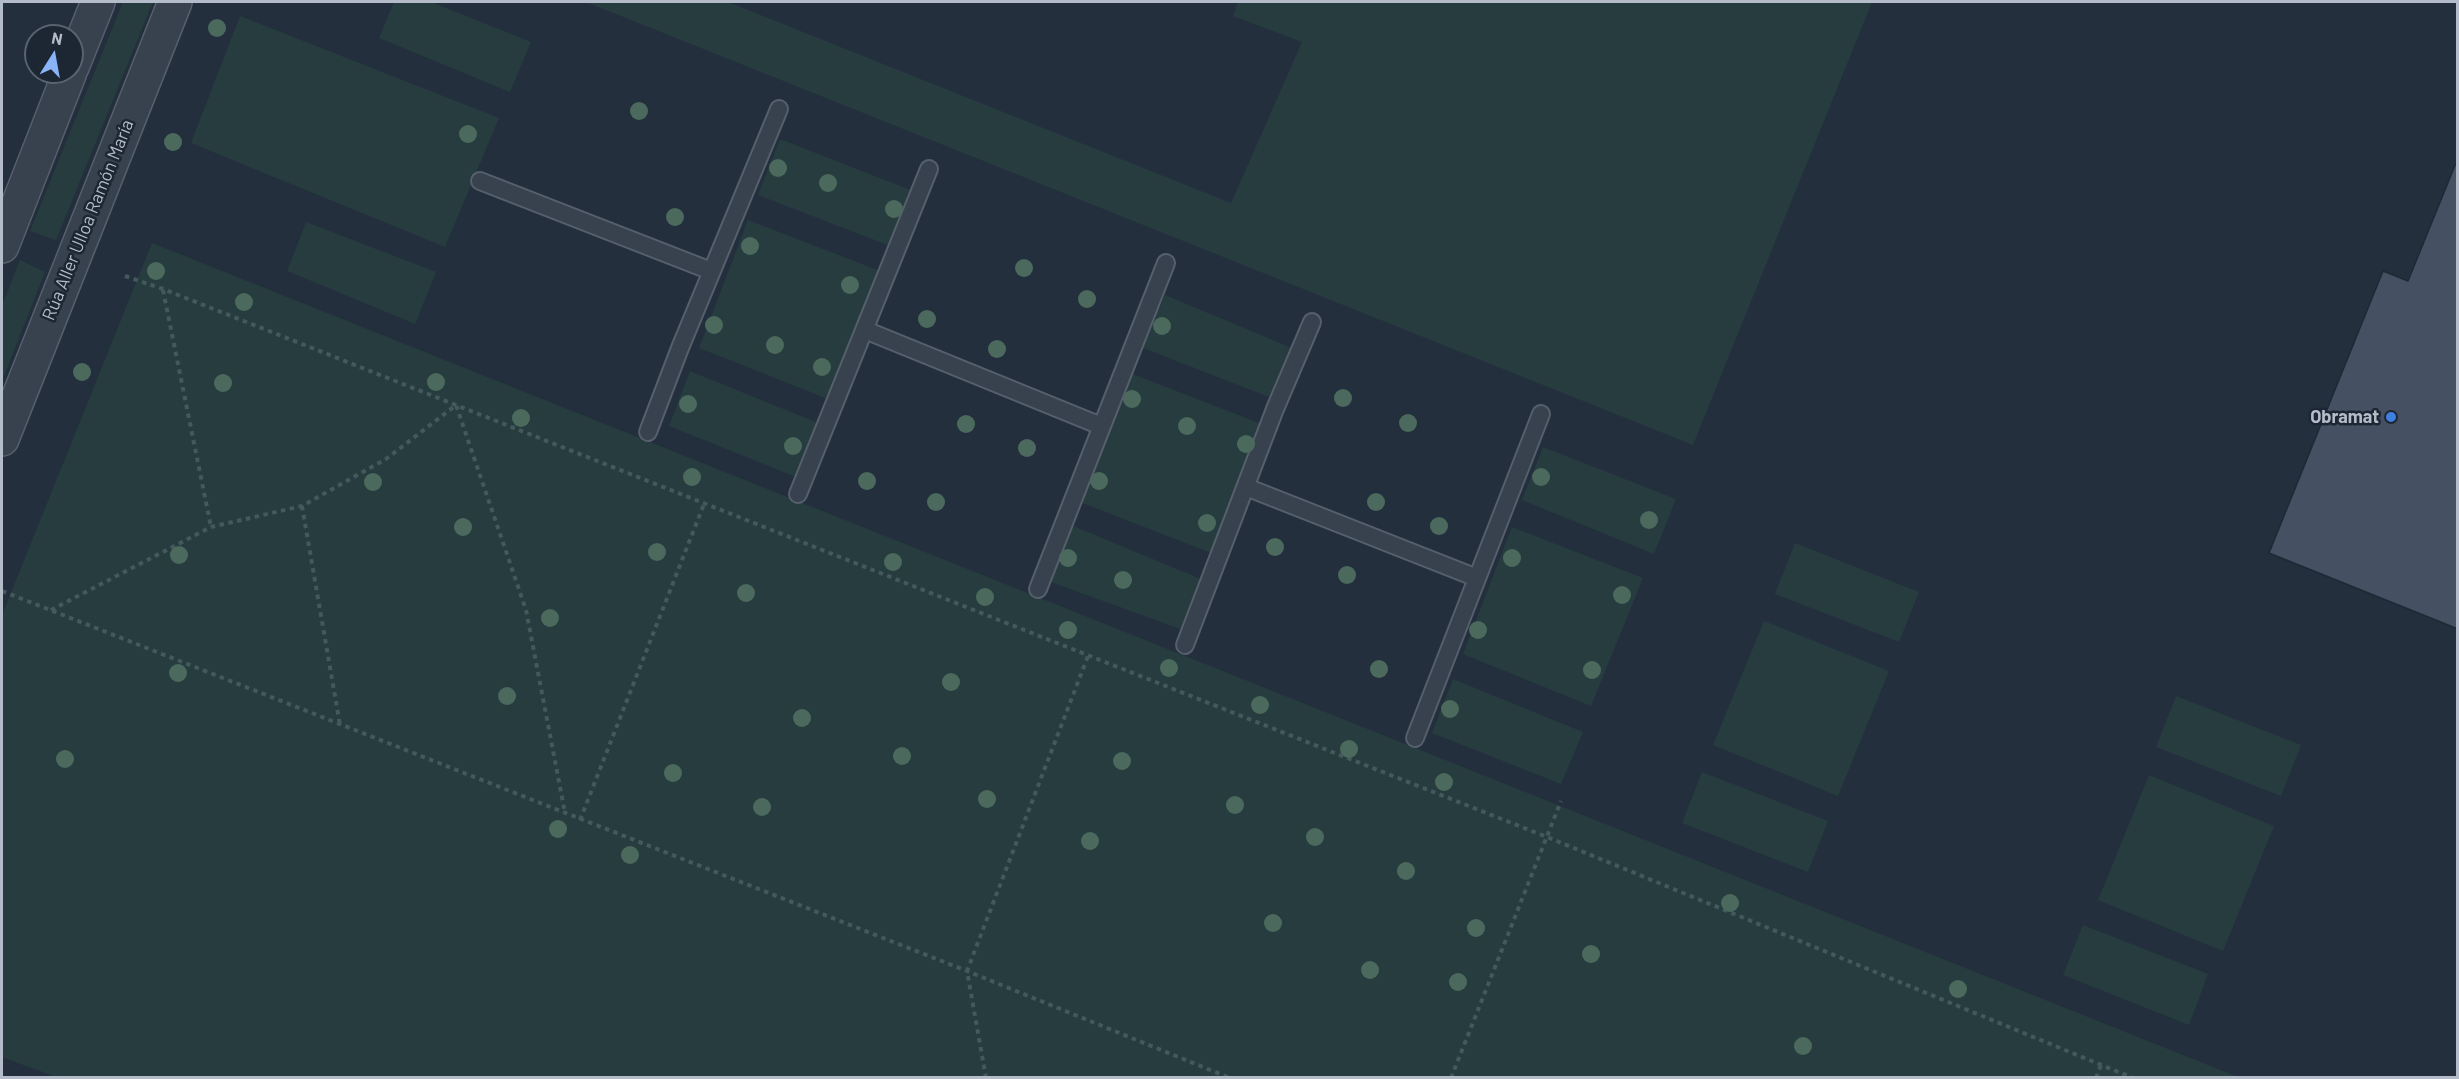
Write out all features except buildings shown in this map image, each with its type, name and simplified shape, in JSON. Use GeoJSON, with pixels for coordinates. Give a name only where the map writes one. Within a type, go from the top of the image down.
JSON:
{"type":"FeatureCollection","features":[{"type":"Feature","properties":{"kind":"street"},"geometry":{"type":"LineString","coordinates":[[84,37],[98,2]]}},
{"type":"Feature","properties":{"kind":"street","name":"Rúa Aller Ulloa Ramón María"},"geometry":{"type":"LineString","coordinates":[[2,439],[176,2]]}},
{"type":"Feature","properties":{"kind":"street"},"geometry":{"type":"LineString","coordinates":[[2,246],[65,84]]}},
{"type":"Feature","properties":{"kind":"lane"},"geometry":{"type":"LineString","coordinates":[[648,432],[711,271],[779,109]]}},
{"type":"Feature","properties":{"kind":"lane"},"geometry":{"type":"LineString","coordinates":[[798,494],[929,169]]}},
{"type":"Feature","properties":{"kind":"lane"},"geometry":{"type":"LineString","coordinates":[[480,181],[711,271]]}},
{"type":"Feature","properties":{"kind":"lane"},"geometry":{"type":"LineString","coordinates":[[1038,589],[1166,263]]}},
{"type":"Feature","properties":{"kind":"lane"},"geometry":{"type":"LineString","coordinates":[[1185,645],[1215,562],[1311,322]]}},
{"type":"Feature","properties":{"kind":"lane"},"geometry":{"type":"LineString","coordinates":[[865,330],[1101,426]]}},
{"type":"Feature","properties":{"kind":"lane"},"geometry":{"type":"LineString","coordinates":[[1415,738],[1541,414]]}},
{"type":"Feature","properties":{"kind":"lane"},"geometry":{"type":"LineString","coordinates":[[1246,487],[1477,578]]}},
{"type":"Feature","properties":{"kind":"path"},"geometry":{"type":"LineString","coordinates":[[125,276],[163,289],[1547,837],[2133,1077]]}},
{"type":"Feature","properties":{"kind":"path"},"geometry":{"type":"LineString","coordinates":[[163,289],[211,527]]}},
{"type":"Feature","properties":{"kind":"path"},"geometry":{"type":"LineString","coordinates":[[50,611],[211,527],[302,506],[386,459],[456,405]]}},
{"type":"Feature","properties":{"kind":"path"},"geometry":{"type":"LineString","coordinates":[[456,405],[526,610],[565,813]]}},
{"type":"Feature","properties":{"kind":"path"},"geometry":{"type":"LineString","coordinates":[[580,820],[704,504]]}},
{"type":"Feature","properties":{"kind":"path"},"geometry":{"type":"LineString","coordinates":[[302,506],[340,726]]}},
{"type":"Feature","properties":{"kind":"path"},"geometry":{"type":"LineString","coordinates":[[2,591],[1230,1077]]}},
{"type":"Feature","properties":{"kind":"path"},"geometry":{"type":"LineString","coordinates":[[986,1077],[967,971],[1088,656]]}},
{"type":"Feature","properties":{"kind":"path"},"geometry":{"type":"LineString","coordinates":[[1451,1077],[1561,801]]}},
{"type":"Feature","properties":{"kind":"path"},"geometry":{"type":"LineString","coordinates":[[2096,1077],[2101,1065]]}},
{"type":"Feature","properties":{"kind":"green space"},"geometry":{"type":"Polygon","coordinates":[[[123,2],[153,2],[56,240],[30,231],[123,2]]]}},
{"type":"Feature","properties":{"kind":"green space"},"geometry":{"type":"Polygon","coordinates":[[[394,2],[431,2],[531,42],[510,92],[379,38],[394,2]]]}},
{"type":"Feature","properties":{"kind":"green space"},"geometry":{"type":"Polygon","coordinates":[[[586,2],[728,2],[1231,203],[1302,42],[1233,16],[1238,2],[1872,2],[1693,445],[586,2]]]}},
{"type":"Feature","properties":{"kind":"green space"},"geometry":{"type":"Polygon","coordinates":[[[240,16],[499,118],[445,247],[191,143],[240,16]]]}},
{"type":"Feature","properties":{"kind":"green space"},"geometry":{"type":"Polygon","coordinates":[[[780,139],[913,191],[890,246],[758,195],[780,139]]]}},
{"type":"Feature","properties":{"kind":"green space"},"geometry":{"type":"Polygon","coordinates":[[[748,220],[880,271],[828,399],[699,348],[748,220]]]}},
{"type":"Feature","properties":{"kind":"green space"},"geometry":{"type":"Polygon","coordinates":[[[306,222],[436,272],[415,324],[287,271],[306,222]]]}},
{"type":"Feature","properties":{"kind":"green space"},"geometry":{"type":"Polygon","coordinates":[[[152,243],[2238,1077],[56,1077],[2,1057],[2,615],[152,243]]]}},
{"type":"Feature","properties":{"kind":"green space"},"geometry":{"type":"Polygon","coordinates":[[[20,260],[45,272],[2,381],[2,306],[20,260]]]}},
{"type":"Feature","properties":{"kind":"green space"},"geometry":{"type":"Polygon","coordinates":[[[1165,295],[1294,349],[1274,399],[1143,348],[1165,295]]]}},
{"type":"Feature","properties":{"kind":"green space"},"geometry":{"type":"Polygon","coordinates":[[[690,371],[818,423],[796,477],[669,426],[690,371]]]}},
{"type":"Feature","properties":{"kind":"green space"},"geometry":{"type":"Polygon","coordinates":[[[1133,374],[1264,425],[1211,553],[1080,502],[1133,374]]]}},
{"type":"Feature","properties":{"kind":"green space"},"geometry":{"type":"Polygon","coordinates":[[[1543,447],[1676,499],[1654,554],[1522,500],[1543,447]]]}},
{"type":"Feature","properties":{"kind":"green space"},"geometry":{"type":"Polygon","coordinates":[[[1071,525],[1201,579],[1180,629],[1048,581],[1071,525]]]}},
{"type":"Feature","properties":{"kind":"green space"},"geometry":{"type":"Polygon","coordinates":[[[1512,527],[1643,578],[1591,706],[1463,654],[1512,527]]]}},
{"type":"Feature","properties":{"kind":"green space"},"geometry":{"type":"Polygon","coordinates":[[[1795,543],[1919,592],[1899,642],[1775,594],[1795,543]]]}},
{"type":"Feature","properties":{"kind":"green space"},"geometry":{"type":"Polygon","coordinates":[[[1764,621],[1889,671],[1838,796],[1713,745],[1764,621]]]}},
{"type":"Feature","properties":{"kind":"green space"},"geometry":{"type":"Polygon","coordinates":[[[1453,679],[1583,732],[1561,784],[1432,733],[1453,679]]]}},
{"type":"Feature","properties":{"kind":"green space"},"geometry":{"type":"Polygon","coordinates":[[[2176,696],[2301,745],[2281,796],[2156,747],[2176,696]]]}},
{"type":"Feature","properties":{"kind":"green space"},"geometry":{"type":"Polygon","coordinates":[[[1702,772],[1828,821],[1808,872],[1682,823],[1702,772]]]}},
{"type":"Feature","properties":{"kind":"green space"},"geometry":{"type":"Polygon","coordinates":[[[2149,775],[2274,826],[2223,951],[2098,900],[2149,775]]]}},
{"type":"Feature","properties":{"kind":"green space"},"geometry":{"type":"Polygon","coordinates":[[[2083,925],[2208,974],[2189,1025],[2063,975],[2083,925]]]}},
{"type":"Feature","properties":{"kind":"place","name":"Obramat"},"geometry":{"type":"Point","coordinates":[2391,417]}}]}
